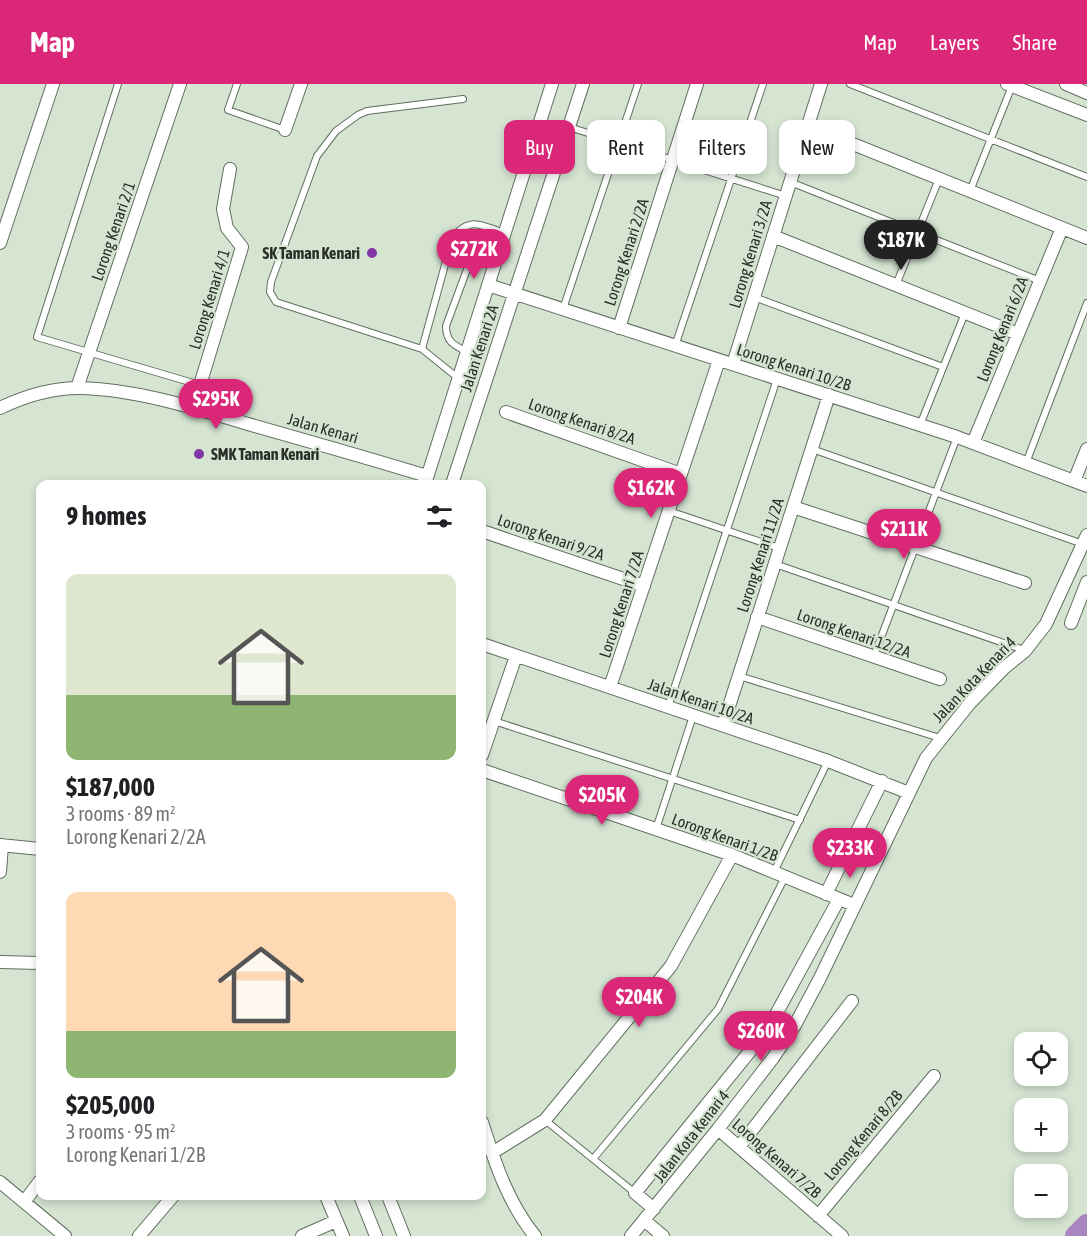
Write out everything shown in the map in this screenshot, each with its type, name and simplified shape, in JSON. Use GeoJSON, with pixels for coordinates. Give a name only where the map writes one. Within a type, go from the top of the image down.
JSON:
{"type":"FeatureCollection","features":[{"type":"Feature","properties":{"kind":"street"},"geometry":{"type":"LineString","coordinates":[[0,243],[53,84]]}},
{"type":"Feature","properties":{"kind":"street","name":"Lorong Kenari 2/1"},"geometry":{"type":"LineString","coordinates":[[76,388],[180,84]]}},
{"type":"Feature","properties":{"kind":"street"},"geometry":{"type":"LineString","coordinates":[[285,129],[301,84]]}},
{"type":"Feature","properties":{"kind":"street","name":"Jalan Kenari 2A"},"geometry":{"type":"LineString","coordinates":[[426,480],[552,84]]}},
{"type":"Feature","properties":{"kind":"street","name":"Jalan Kenari 2A"},"geometry":{"type":"LineString","coordinates":[[571,120],[583,84]]}},
{"type":"Feature","properties":{"kind":"street","name":"Lorong Kenari 2/2A"},"geometry":{"type":"LineString","coordinates":[[620,327],[697,84]]}},
{"type":"Feature","properties":{"kind":"street","name":"Lorong Kenari 3/2A"},"geometry":{"type":"LineString","coordinates":[[810,120],[821,84]]}},
{"type":"Feature","properties":{"kind":"street"},"geometry":{"type":"LineString","coordinates":[[1068,84],[1087,93]]}},
{"type":"Feature","properties":{"kind":"street"},"geometry":{"type":"LineString","coordinates":[[1010,85],[1087,115]]}},
{"type":"Feature","properties":{"kind":"street"},"geometry":{"type":"LineString","coordinates":[[855,145],[1087,238]]}},
{"type":"Feature","properties":{"kind":"street","name":"Lorong Kenari 4/1"},"geometry":{"type":"LineString","coordinates":[[193,408],[242,247],[227,228],[223,209],[230,169]]}},
{"type":"Feature","properties":{"kind":"street","name":"Jalan Kenari 2A"},"geometry":{"type":"LineString","coordinates":[[453,480],[554,174]]}},
{"type":"Feature","properties":{"kind":"street","name":"Lorong Kenari 3/2A"},"geometry":{"type":"LineString","coordinates":[[732,364],[793,174]]}},
{"type":"Feature","properties":{"kind":"street","name":"Lorong Kenari 6/2A"},"geometry":{"type":"LineString","coordinates":[[973,443],[1062,228]]}},
{"type":"Feature","properties":{"kind":"street"},"geometry":{"type":"LineString","coordinates":[[773,237],[1018,334]]}},
{"type":"Feature","properties":{"kind":"street","name":"Lorong Kenari 10/2B"},"geometry":{"type":"LineString","coordinates":[[488,285],[957,437],[1087,486]]}},
{"type":"Feature","properties":{"kind":"street","name":"Lorong Kenari 7/2A"},"geometry":{"type":"LineString","coordinates":[[610,687],[719,360]]}},
{"type":"Feature","properties":{"kind":"street","name":"Jalan Kenari"},"geometry":{"type":"LineString","coordinates":[[0,408],[20,399],[76,388],[103,390],[193,408],[426,480]]}},
{"type":"Feature","properties":{"kind":"street","name":"Lorong Kenari 11/2A"},"geometry":{"type":"LineString","coordinates":[[723,725],[829,395]]}},
{"type":"Feature","properties":{"kind":"street","name":"Lorong Kenari 8/2A"},"geometry":{"type":"LineString","coordinates":[[506,412],[681,474]]}},
{"type":"Feature","properties":{"kind":"street"},"geometry":{"type":"LineString","coordinates":[[1074,481],[1087,449]]}},
{"type":"Feature","properties":{"kind":"street"},"geometry":{"type":"LineString","coordinates":[[793,507],[1025,583]]}},
{"type":"Feature","properties":{"kind":"street","name":"Lorong Kenari 9/2A"},"geometry":{"type":"LineString","coordinates":[[486,532],[644,586]]}},
{"type":"Feature","properties":{"kind":"street","name":"Jalan Kota Kenari 4"},"geometry":{"type":"LineString","coordinates":[[631,1236],[718,1129],[773,1058],[795,1025],[926,758],[940,738],[1004,668],[1025,651],[1046,624],[1085,539]]}},
{"type":"Feature","properties":{"kind":"street"},"geometry":{"type":"LineString","coordinates":[[1071,623],[1087,582]]}},
{"type":"Feature","properties":{"kind":"street","name":"Lorong Kenari 12/2A"},"geometry":{"type":"LineString","coordinates":[[758,617],[940,679]]}},
{"type":"Feature","properties":{"kind":"street","name":"Jalan Kenari 10/2A"},"geometry":{"type":"LineString","coordinates":[[486,645],[828,761],[909,793]]}},
{"type":"Feature","properties":{"kind":"street"},"geometry":{"type":"LineString","coordinates":[[486,744],[516,656]]}},
{"type":"Feature","properties":{"kind":"street","name":"Lorong Kenari 1/2B"},"geometry":{"type":"LineString","coordinates":[[486,771],[732,855],[854,905]]}},
{"type":"Feature","properties":{"kind":"street"},"geometry":{"type":"LineString","coordinates":[[826,894],[882,781]]}},
{"type":"Feature","properties":{"kind":"street"},"geometry":{"type":"LineString","coordinates":[[0,872],[1,845],[36,849]]}},
{"type":"Feature","properties":{"kind":"street"},"geometry":{"type":"LineString","coordinates":[[492,1153],[545,1120],[671,966],[732,855]]}},
{"type":"Feature","properties":{"kind":"street"},"geometry":{"type":"LineString","coordinates":[[654,1209],[635,1193],[768,1029],[839,899]]}},
{"type":"Feature","properties":{"kind":"street"},"geometry":{"type":"LineString","coordinates":[[0,962],[36,963]]}},
{"type":"Feature","properties":{"kind":"street"},"geometry":{"type":"LineString","coordinates":[[739,1147],[852,1001]]}},
{"type":"Feature","properties":{"kind":"street","name":"Lorong Kenari 8/2B"},"geometry":{"type":"LineString","coordinates":[[818,1216],[934,1076]]}},
{"type":"Feature","properties":{"kind":"street","name":"Lorong Kenari 7/2B"},"geometry":{"type":"LineString","coordinates":[[718,1129],[842,1236]]}},
{"type":"Feature","properties":{"kind":"street"},"geometry":{"type":"LineString","coordinates":[[486,1134],[519,1214],[535,1236]]}},
{"type":"Feature","properties":{"kind":"street"},"geometry":{"type":"LineString","coordinates":[[0,1182],[57,1233]]}},
{"type":"Feature","properties":{"kind":"street"},"geometry":{"type":"LineString","coordinates":[[24,1202],[36,1186]]}},
{"type":"Feature","properties":{"kind":"street"},"geometry":{"type":"LineString","coordinates":[[139,1236],[170,1200]]}},
{"type":"Feature","properties":{"kind":"street"},"geometry":{"type":"LineString","coordinates":[[328,1200],[343,1236]]}},
{"type":"Feature","properties":{"kind":"street"},"geometry":{"type":"LineString","coordinates":[[362,1200],[376,1236]]}},
{"type":"Feature","properties":{"kind":"street"},"geometry":{"type":"LineString","coordinates":[[390,1200],[404,1236]]}},
{"type":"Feature","properties":{"kind":"street"},"geometry":{"type":"LineString","coordinates":[[644,1220],[663,1236]]}},
{"type":"Feature","properties":{"kind":"street"},"geometry":{"type":"LineString","coordinates":[[303,1236],[336,1221]]}},
{"type":"Feature","properties":{"kind":"lane"},"geometry":{"type":"LineString","coordinates":[[118,84],[36,337],[200,385]]}},
{"type":"Feature","properties":{"kind":"lane"},"geometry":{"type":"LineString","coordinates":[[237,84],[228,110],[285,129]]}},
{"type":"Feature","properties":{"kind":"lane"},"geometry":{"type":"LineString","coordinates":[[626,120],[638,84]]}},
{"type":"Feature","properties":{"kind":"lane"},"geometry":{"type":"LineString","coordinates":[[675,346],[763,84]]}},
{"type":"Feature","properties":{"kind":"lane"},"geometry":{"type":"LineString","coordinates":[[850,84],[1087,177]]}},
{"type":"Feature","properties":{"kind":"lane"},"geometry":{"type":"LineString","coordinates":[[970,191],[1010,85]]}},
{"type":"Feature","properties":{"kind":"lane"},"geometry":{"type":"LineString","coordinates":[[459,379],[422,349],[276,303],[270,292],[271,282],[317,156],[336,131],[367,111],[464,99]]}},
{"type":"Feature","properties":{"kind":"lane"},"geometry":{"type":"LineString","coordinates":[[665,157],[786,195]]}},
{"type":"Feature","properties":{"kind":"lane"},"geometry":{"type":"LineString","coordinates":[[563,309],[609,174]]}},
{"type":"Feature","properties":{"kind":"lane"},"geometry":{"type":"LineString","coordinates":[[896,285],[939,179]]}},
{"type":"Feature","properties":{"kind":"lane"},"geometry":{"type":"LineString","coordinates":[[790,182],[1040,281]]}},
{"type":"Feature","properties":{"kind":"lane"},"geometry":{"type":"LineString","coordinates":[[422,349],[452,239],[459,229],[467,224],[476,224],[505,232]]}},
{"type":"Feature","properties":{"kind":"lane"},"geometry":{"type":"LineString","coordinates":[[467,352],[449,342],[446,334],[447,326],[469,264],[483,253],[498,255]]}},
{"type":"Feature","properties":{"kind":"lane"},"geometry":{"type":"LineString","coordinates":[[754,297],[944,367]]}},
{"type":"Feature","properties":{"kind":"lane"},"geometry":{"type":"LineString","coordinates":[[1026,463],[1087,303]]}},
{"type":"Feature","properties":{"kind":"lane"},"geometry":{"type":"LineString","coordinates":[[920,425],[966,313]]}},
{"type":"Feature","properties":{"kind":"lane"},"geometry":{"type":"LineString","coordinates":[[668,707],[777,379]]}},
{"type":"Feature","properties":{"kind":"lane"},"geometry":{"type":"LineString","coordinates":[[873,657],[957,437]]}},
{"type":"Feature","properties":{"kind":"lane"},"geometry":{"type":"LineString","coordinates":[[812,449],[936,492],[1085,539]]}},
{"type":"Feature","properties":{"kind":"lane"},"geometry":{"type":"LineString","coordinates":[[669,511],[780,548]]}},
{"type":"Feature","properties":{"kind":"lane"},"geometry":{"type":"LineString","coordinates":[[775,564],[1025,651]]}},
{"type":"Feature","properties":{"kind":"lane"},"geometry":{"type":"LineString","coordinates":[[739,676],[940,738]]}},
{"type":"Feature","properties":{"kind":"lane"},"geometry":{"type":"LineString","coordinates":[[656,829],[693,715]]}},
{"type":"Feature","properties":{"kind":"lane"},"geometry":{"type":"LineString","coordinates":[[494,721],[800,820]]}},
{"type":"Feature","properties":{"kind":"lane"},"geometry":{"type":"LineString","coordinates":[[593,1159],[718,1009],[780,874],[800,820],[828,761]]}},
{"type":"Feature","properties":{"kind":"lane"},"geometry":{"type":"LineString","coordinates":[[545,1120],[635,1193]]}},
{"type":"Feature","properties":{"kind":"waterway"},"geometry":{"type":"LineString","coordinates":[[1076,1236],[1087,1225]]}},
{"type":"Feature","properties":{"kind":"place","name":"SK Taman Kenari"},"geometry":{"type":"Point","coordinates":[372,253]}},
{"type":"Feature","properties":{"kind":"place","name":"SMK Taman Kenari"},"geometry":{"type":"Point","coordinates":[199,454]}}]}
